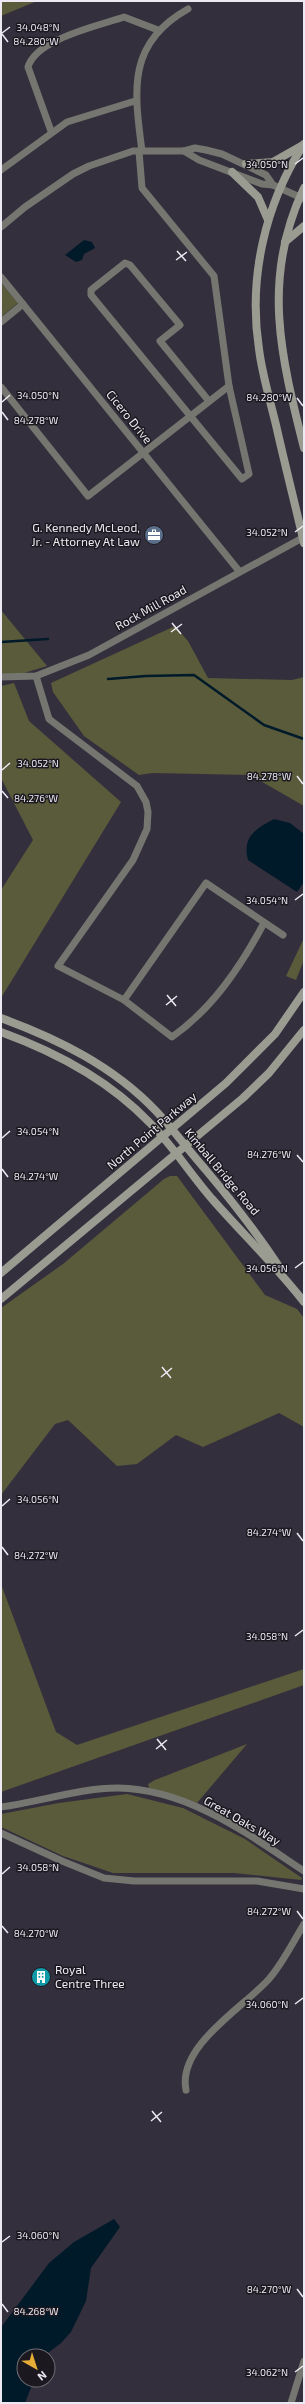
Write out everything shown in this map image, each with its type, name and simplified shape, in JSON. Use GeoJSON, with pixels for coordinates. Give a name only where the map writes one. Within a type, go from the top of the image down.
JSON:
{"type":"FeatureCollection","features":[{"type":"Feature","properties":{"kind":"street"},"geometry":{"type":"LineString","coordinates":[[188,9],[158,30],[139,66],[135,101],[142,188],[214,276],[229,386],[249,474],[242,479],[91,295],[91,290],[125,263],[130,264],[180,326],[160,341],[208,400]]}},
{"type":"Feature","properties":{"kind":"street"},"geometry":{"type":"LineString","coordinates":[[52,131],[28,67],[34,54],[46,44],[124,17],[158,30]]}},
{"type":"Feature","properties":{"kind":"street"},"geometry":{"type":"LineString","coordinates":[[1,170],[52,131],[67,122],[135,101]]}},
{"type":"Feature","properties":{"kind":"street"},"geometry":{"type":"LineString","coordinates":[[246,164],[273,162],[304,144]]}},
{"type":"Feature","properties":{"kind":"street"},"geometry":{"type":"LineString","coordinates":[[304,144],[276,187],[257,277],[256,331],[262,364],[304,539]]}},
{"type":"Feature","properties":{"kind":"street"},"geometry":{"type":"LineString","coordinates":[[1,227],[25,207],[74,174],[89,166],[140,151],[184,151],[195,148],[222,154],[246,164],[266,175],[276,187]]}},
{"type":"Feature","properties":{"kind":"street"},"geometry":{"type":"LineString","coordinates":[[184,151],[200,160],[262,184],[276,187],[302,198]]}},
{"type":"Feature","properties":{"kind":"street"},"geometry":{"type":"LineString","coordinates":[[232,172],[258,197],[268,220]]}},
{"type":"Feature","properties":{"kind":"street"},"geometry":{"type":"LineString","coordinates":[[304,188],[302,198],[291,219],[279,276],[279,330],[286,373],[304,448]]}},
{"type":"Feature","properties":{"kind":"street"},"geometry":{"type":"LineString","coordinates":[[285,242],[304,226]]}},
{"type":"Feature","properties":{"kind":"street","name":"Cicero Drive"},"geometry":{"type":"LineString","coordinates":[[1,277],[239,571]]}},
{"type":"Feature","properties":{"kind":"street"},"geometry":{"type":"LineString","coordinates":[[1,322],[23,304]]}},
{"type":"Feature","properties":{"kind":"street"},"geometry":{"type":"LineString","coordinates":[[1,387],[88,496],[208,400],[229,386]]}},
{"type":"Feature","properties":{"kind":"street","name":"Rock Mill Road"},"geometry":{"type":"LineString","coordinates":[[1,677],[36,676],[89,655],[239,571],[304,539]]}},
{"type":"Feature","properties":{"kind":"street"},"geometry":{"type":"LineString","coordinates":[[36,676],[49,719],[137,786],[146,802],[148,812],[147,829],[133,860],[58,966],[124,1000],[172,1036],[188,1026],[209,1005],[248,953],[264,922]]}},
{"type":"Feature","properties":{"kind":"street"},"geometry":{"type":"LineString","coordinates":[[124,1000],[206,883],[283,935]]}},
{"type":"Feature","properties":{"kind":"street","name":"North Point Parkway"},"geometry":{"type":"LineString","coordinates":[[1,1273],[163,1138],[256,1054],[283,1024],[304,992]]}},
{"type":"Feature","properties":{"kind":"street","name":"Kimball Bridge Road"},"geometry":{"type":"LineString","coordinates":[[1,1018],[39,1032],[93,1060],[144,1098],[186,1146],[264,1242],[288,1282]]}},
{"type":"Feature","properties":{"kind":"street"},"geometry":{"type":"LineString","coordinates":[[1,1299],[176,1155],[256,1085],[304,1030]]}},
{"type":"Feature","properties":{"kind":"street","name":"Kimball Bridge Road"},"geometry":{"type":"LineString","coordinates":[[1,1032],[54,1054],[96,1078],[135,1108],[163,1138],[260,1254],[288,1282],[304,1302]]}},
{"type":"Feature","properties":{"kind":"street","name":"Great Oaks Way"},"geometry":{"type":"LineString","coordinates":[[1,1807],[91,1791],[117,1788],[142,1790],[173,1798],[206,1810],[304,1871]]}},
{"type":"Feature","properties":{"kind":"street"},"geometry":{"type":"LineString","coordinates":[[1,1833],[62,1861],[104,1878],[134,1881],[257,1881],[304,1889]]}},
{"type":"Feature","properties":{"kind":"street"},"geometry":{"type":"LineString","coordinates":[[186,2090],[184,2081],[200,2045],[217,2024],[253,1995],[270,1977],[304,1924]]}},
{"type":"Feature","properties":{"kind":"street"},"geometry":{"type":"LineString","coordinates":[[291,2403],[304,2361]]}},
{"type":"Feature","properties":{"kind":"green space"},"geometry":{"type":"Polygon","coordinates":[[[1,1],[37,1],[1,16],[1,1]]]}},
{"type":"Feature","properties":{"kind":"green space"},"geometry":{"type":"Polygon","coordinates":[[[1,283],[18,303],[1,317],[1,283]]]}},
{"type":"Feature","properties":{"kind":"green space"},"geometry":{"type":"Polygon","coordinates":[[[1,610],[47,666],[1,680],[1,610]]]}},
{"type":"Feature","properties":{"kind":"green space"},"geometry":{"type":"Polygon","coordinates":[[[175,626],[188,641],[208,678],[292,680],[304,677],[304,806],[250,775],[152,773],[139,775],[84,736],[53,692],[51,683],[175,626]]]}},
{"type":"Feature","properties":{"kind":"green space"},"geometry":{"type":"Polygon","coordinates":[[[14,683],[29,721],[121,802],[1,998],[1,890],[33,840],[1,778],[1,686],[14,683]]]}},
{"type":"Feature","properties":{"kind":"green space"},"geometry":{"type":"Polygon","coordinates":[[[304,938],[304,960],[296,980],[286,976],[304,938]]]}},
{"type":"Feature","properties":{"kind":"green space"},"geometry":{"type":"Polygon","coordinates":[[[170,1176],[177,1176],[265,1295],[297,1309],[304,1318],[304,1427],[279,1413],[203,1447],[176,1435],[137,1464],[117,1466],[68,1420],[55,1424],[1,1495],[1,1308],[63,1264],[164,1179],[170,1176]]]}},
{"type":"Feature","properties":{"kind":"green space"},"geometry":{"type":"Polygon","coordinates":[[[1,1584],[56,1732],[77,1745],[304,1669],[304,1685],[1,1792],[1,1584]]]}},
{"type":"Feature","properties":{"kind":"green space"},"geometry":{"type":"Polygon","coordinates":[[[247,1744],[197,1803],[149,1788],[148,1784],[155,1780],[247,1744]]]}},
{"type":"Feature","properties":{"kind":"green space"},"geometry":{"type":"Polygon","coordinates":[[[127,1794],[183,1808],[245,1839],[302,1878],[301,1880],[234,1873],[113,1873],[63,1856],[1,1827],[1,1814],[59,1803],[127,1794]]]}},
{"type":"Feature","properties":{"kind":"water"},"geometry":{"type":"Polygon","coordinates":[[[84,240],[92,242],[95,248],[84,254],[82,260],[76,262],[65,255],[84,240]]]}},
{"type":"Feature","properties":{"kind":"water"},"geometry":{"type":"Polygon","coordinates":[[[274,819],[290,823],[304,834],[304,882],[297,892],[248,860],[247,845],[252,835],[261,826],[274,819]]]}},
{"type":"Feature","properties":{"kind":"water"},"geometry":{"type":"Polygon","coordinates":[[[114,2219],[120,2227],[91,2268],[86,2301],[71,2332],[54,2348],[16,2348],[16,2388],[31,2388],[25,2403],[1,2403],[2,2326],[49,2263],[74,2242],[114,2219]]]}},
{"type":"Feature","properties":{"kind":"waterway"},"geometry":{"type":"LineString","coordinates":[[1,642],[48,639]]}},
{"type":"Feature","properties":{"kind":"waterway"},"geometry":{"type":"LineString","coordinates":[[108,679],[146,676],[194,675],[264,725],[304,739]]}},
{"type":"Feature","properties":{"kind":"place","name":"G. Kennedy McLeod, Jr. - Attorney At Law"},"geometry":{"type":"Point","coordinates":[154,535]}},
{"type":"Feature","properties":{"kind":"place","name":"Royal Centre Three"},"geometry":{"type":"Point","coordinates":[41,1977]}}]}
